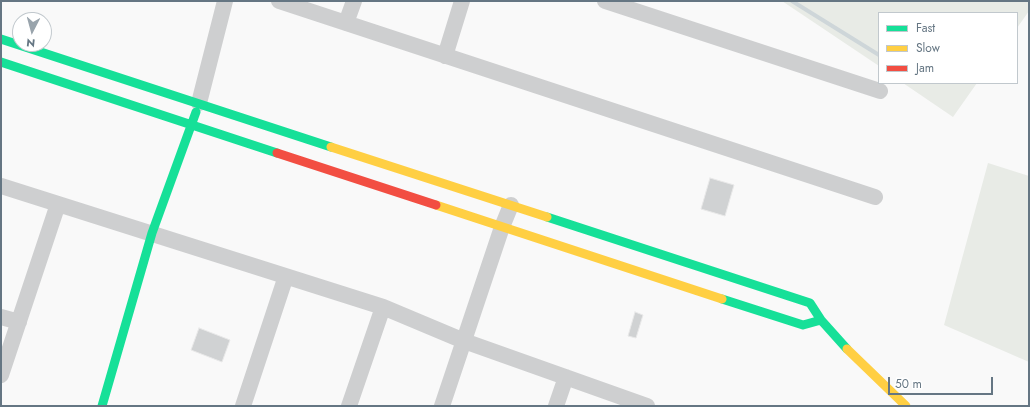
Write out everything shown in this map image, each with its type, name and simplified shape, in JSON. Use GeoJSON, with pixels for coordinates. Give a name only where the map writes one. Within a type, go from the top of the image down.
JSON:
{"type":"FeatureCollection","features":[{"type":"Feature","properties":{"kind":"street"},"geometry":{"type":"LineString","coordinates":[[102,406],[152,234],[199,103],[225,1]]}},
{"type":"Feature","properties":{"kind":"street"},"geometry":{"type":"LineString","coordinates":[[280,1],[875,197]]}},
{"type":"Feature","properties":{"kind":"street"},"geometry":{"type":"LineString","coordinates":[[346,23],[354,1]]}},
{"type":"Feature","properties":{"kind":"street"},"geometry":{"type":"LineString","coordinates":[[445,56],[462,1]]}},
{"type":"Feature","properties":{"kind":"street"},"geometry":{"type":"LineString","coordinates":[[605,1],[880,91]]}},
{"type":"Feature","properties":{"kind":"street"},"geometry":{"type":"LineString","coordinates":[[1,39],[810,303],[831,332],[906,406]]}},
{"type":"Feature","properties":{"kind":"street"},"geometry":{"type":"LineString","coordinates":[[1,62],[803,325],[821,320]]}},
{"type":"Feature","properties":{"kind":"street"},"geometry":{"type":"LineString","coordinates":[[1,186],[383,307],[464,341],[638,404]]}},
{"type":"Feature","properties":{"kind":"street"},"geometry":{"type":"LineString","coordinates":[[1,375],[58,204]]}},
{"type":"Feature","properties":{"kind":"street"},"geometry":{"type":"LineString","coordinates":[[442,406],[502,227],[511,205]]}},
{"type":"Feature","properties":{"kind":"street"},"geometry":{"type":"LineString","coordinates":[[243,406],[286,276]]}},
{"type":"Feature","properties":{"kind":"street"},"geometry":{"type":"LineString","coordinates":[[349,406],[383,307]]}},
{"type":"Feature","properties":{"kind":"street"},"geometry":{"type":"LineString","coordinates":[[1,317],[19,322]]}},
{"type":"Feature","properties":{"kind":"street"},"geometry":{"type":"LineString","coordinates":[[556,406],[566,377]]}},
{"type":"Feature","properties":{"kind":"shaded area"},"geometry":{"type":"Polygon","coordinates":[[[782,1],[1029,1],[1029,11],[1018,27],[1018,12],[878,12],[878,65],[782,1]]]}},
{"type":"Feature","properties":{"kind":"shaded area"},"geometry":{"type":"Polygon","coordinates":[[[904,84],[976,84],[953,117],[904,84]]]}},
{"type":"Feature","properties":{"kind":"shaded area"},"geometry":{"type":"Polygon","coordinates":[[[988,163],[1029,176],[1029,362],[944,325],[988,163]]]}},
{"type":"Feature","properties":{"kind":"building"},"geometry":{"type":"Polygon","coordinates":[[[710,178],[734,185],[725,216],[701,209],[710,178]]]}},
{"type":"Feature","properties":{"kind":"building"},"geometry":{"type":"Polygon","coordinates":[[[635,312],[643,315],[636,338],[628,336],[635,312]]]}},
{"type":"Feature","properties":{"kind":"building"},"geometry":{"type":"Polygon","coordinates":[[[199,328],[230,340],[222,362],[191,350],[199,328]]]}},
{"type":"Feature","properties":{"kind":"waterway"},"geometry":{"type":"LineString","coordinates":[[792,1],[878,54]]}},
{"type":"Feature","properties":{"kind":"traffic: fast"},"geometry":{"type":"LineString","coordinates":[[1,39],[331,147]]}},
{"type":"Feature","properties":{"kind":"traffic: fast"},"geometry":{"type":"LineString","coordinates":[[1,62],[277,153]]}},
{"type":"Feature","properties":{"kind":"traffic: fast"},"geometry":{"type":"LineString","coordinates":[[102,406],[152,233],[196,112]]}},
{"type":"Feature","properties":{"kind":"traffic: fast"},"geometry":{"type":"LineString","coordinates":[[547,217],[810,303],[821,320],[847,349]]}},
{"type":"Feature","properties":{"kind":"traffic: fast"},"geometry":{"type":"LineString","coordinates":[[722,299],[803,325],[821,320]]}},
{"type":"Feature","properties":{"kind":"traffic: slow"},"geometry":{"type":"LineString","coordinates":[[331,147],[547,217]]}},
{"type":"Feature","properties":{"kind":"traffic: slow"},"geometry":{"type":"LineString","coordinates":[[436,205],[722,299]]}},
{"type":"Feature","properties":{"kind":"traffic: slow"},"geometry":{"type":"LineString","coordinates":[[847,349],[906,406]]}},
{"type":"Feature","properties":{"kind":"traffic: jam"},"geometry":{"type":"LineString","coordinates":[[277,153],[436,205]]}}]}
